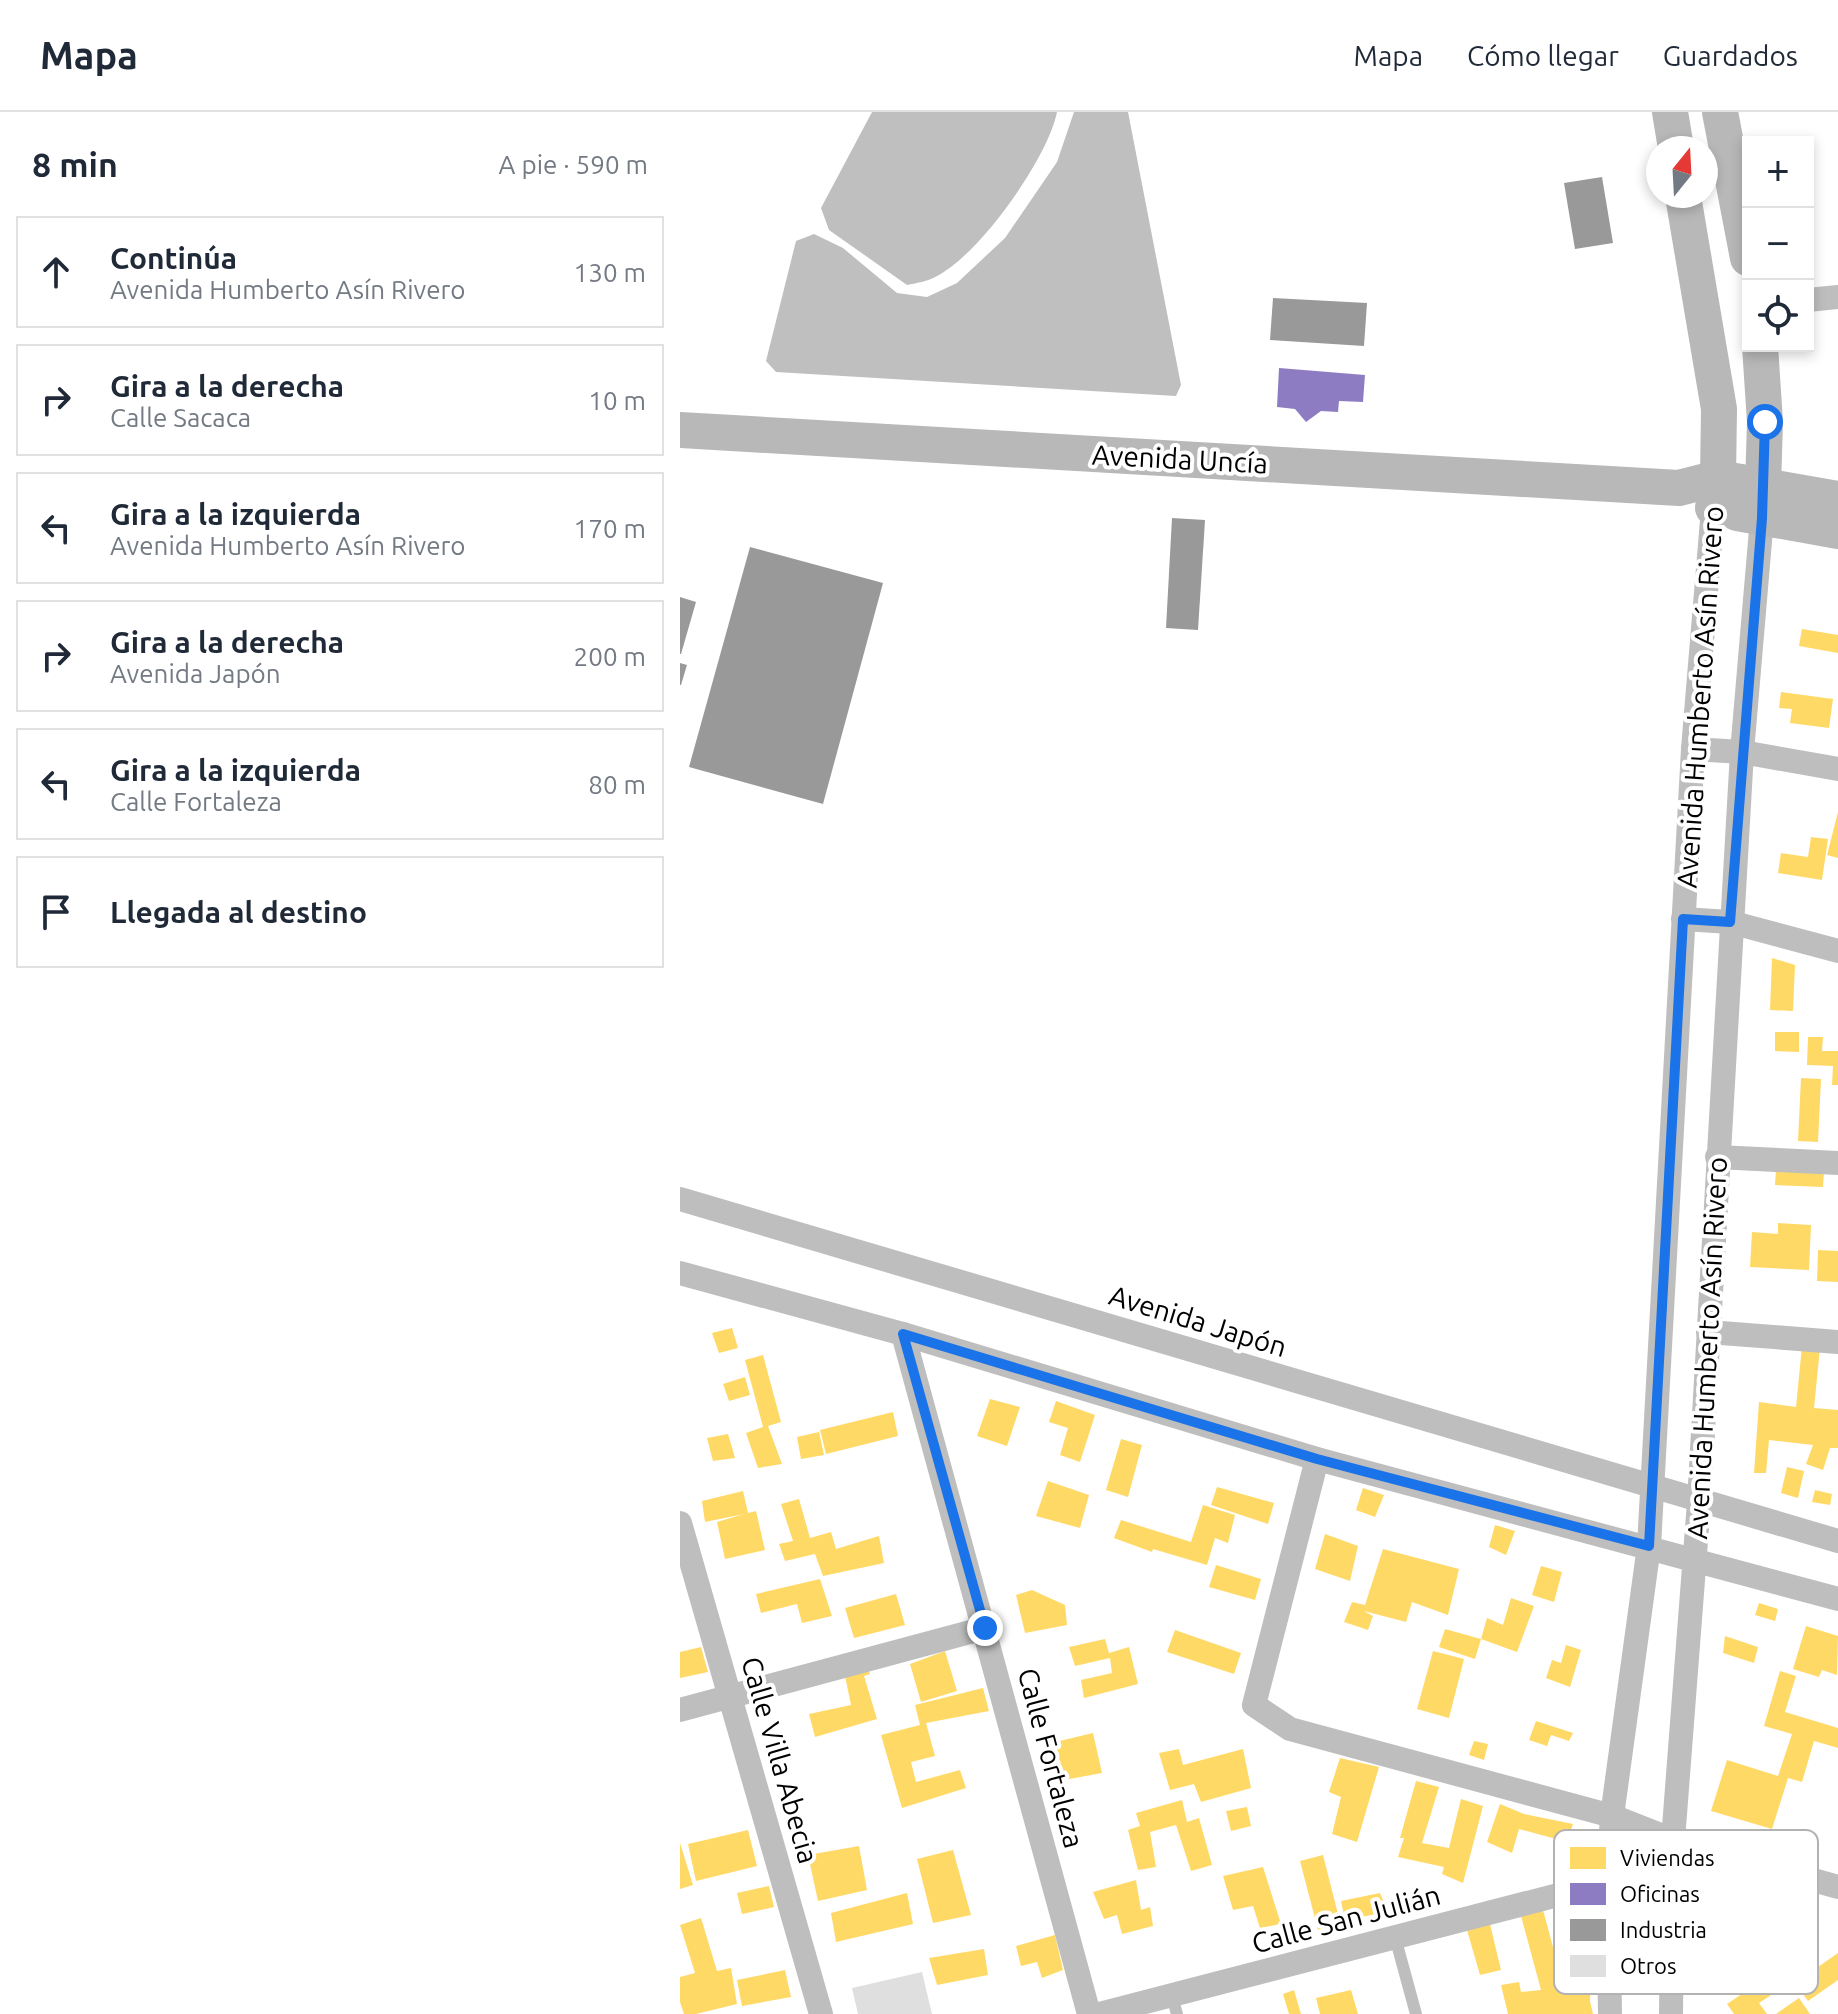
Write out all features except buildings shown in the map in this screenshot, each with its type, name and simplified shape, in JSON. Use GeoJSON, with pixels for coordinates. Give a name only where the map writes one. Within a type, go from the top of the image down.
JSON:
{"type":"FeatureCollection","features":[{"type":"Feature","properties":{"kind":"street"},"geometry":{"type":"LineString","coordinates":[[1670,112],[1674,136]]}},
{"type":"Feature","properties":{"kind":"street"},"geometry":{"type":"LineString","coordinates":[[1720,112],[1742,227]]}},
{"type":"Feature","properties":{"kind":"street","name":"Avenida Humberto Asín Rivero"},"geometry":{"type":"LineString","coordinates":[[1611,1830],[1649,1546],[1693,749],[1716,493],[1719,409],[1685,208]]}},
{"type":"Feature","properties":{"kind":"street"},"geometry":{"type":"LineString","coordinates":[[1814,299],[1838,297]]}},
{"type":"Feature","properties":{"kind":"street","name":"Avenida Humberto Asín Rivero"},"geometry":{"type":"LineString","coordinates":[[1674,1830],[1699,1502],[1730,922],[1762,502],[1765,422],[1760,352]]}},
{"type":"Feature","properties":{"kind":"street","name":"Avenida Uncía"},"geometry":{"type":"LineString","coordinates":[[680,430],[1679,488],[1762,502],[1838,499]]}},
{"type":"Feature","properties":{"kind":"street"},"geometry":{"type":"LineString","coordinates":[[1762,502],[1838,531]]}},
{"type":"Feature","properties":{"kind":"street"},"geometry":{"type":"LineString","coordinates":[[1693,749],[1742,752],[1838,769]]}},
{"type":"Feature","properties":{"kind":"street"},"geometry":{"type":"LineString","coordinates":[[1683,919],[1730,922],[1838,951]]}},
{"type":"Feature","properties":{"kind":"street"},"geometry":{"type":"LineString","coordinates":[[1717,1157],[1838,1163]]}},
{"type":"Feature","properties":{"kind":"street","name":"Avenida Japón"},"geometry":{"type":"LineString","coordinates":[[680,1199],[1838,1541]]}},
{"type":"Feature","properties":{"kind":"street"},"geometry":{"type":"LineString","coordinates":[[680,1273],[903,1334],[1317,1459],[1838,1599]]}},
{"type":"Feature","properties":{"kind":"street"},"geometry":{"type":"LineString","coordinates":[[1708,1332],[1838,1342]]}},
{"type":"Feature","properties":{"kind":"street","name":"Calle Fortaleza"},"geometry":{"type":"LineString","coordinates":[[903,1334],[1089,2014]]}},
{"type":"Feature","properties":{"kind":"street"},"geometry":{"type":"LineString","coordinates":[[1317,1459],[1254,1705],[1290,1729],[1612,1816],[1648,1830]]}},
{"type":"Feature","properties":{"kind":"street","name":"Calle Villa Abecia"},"geometry":{"type":"LineString","coordinates":[[680,1523],[821,2014]]}},
{"type":"Feature","properties":{"kind":"street"},"geometry":{"type":"LineString","coordinates":[[680,1710],[985,1628]]}},
{"type":"Feature","properties":{"kind":"street"},"geometry":{"type":"LineString","coordinates":[[1818,1881],[1838,1887]]}},
{"type":"Feature","properties":{"kind":"street","name":"Calle San Julián"},"geometry":{"type":"LineString","coordinates":[[1099,2014],[1174,2005],[1395,1937],[1554,1896]]}},
{"type":"Feature","properties":{"kind":"street","name":"Avenida Humberto Asín Rivero"},"geometry":{"type":"LineString","coordinates":[[1610,1994],[1610,2014]]}},
{"type":"Feature","properties":{"kind":"street","name":"Avenida Humberto Asín Rivero"},"geometry":{"type":"LineString","coordinates":[[1671,1994],[1671,2014]]}},
{"type":"Feature","properties":{"kind":"lane"},"geometry":{"type":"LineString","coordinates":[[1395,1937],[1416,2014]]}},
{"type":"Feature","properties":{"kind":"shaded area"},"geometry":{"type":"Polygon","coordinates":[[[872,112],[1057,112],[1051,131],[1026,178],[973,248],[934,278],[907,285],[829,230],[821,208],[872,112]]]}},
{"type":"Feature","properties":{"kind":"shaded area"},"geometry":{"type":"Polygon","coordinates":[[[1074,112],[1128,112],[1181,385],[1176,396],[776,372],[766,361],[796,241],[814,234],[843,248],[897,293],[927,297],[957,283],[1005,238],[1057,162],[1074,112]]]}},
{"type":"Feature","properties":{"kind":"route"},"geometry":{"type":"LineString","coordinates":[[985,1628],[903,1334],[1317,1459],[1649,1546],[1683,919],[1730,922],[1762,518],[1765,422]]}}]}
